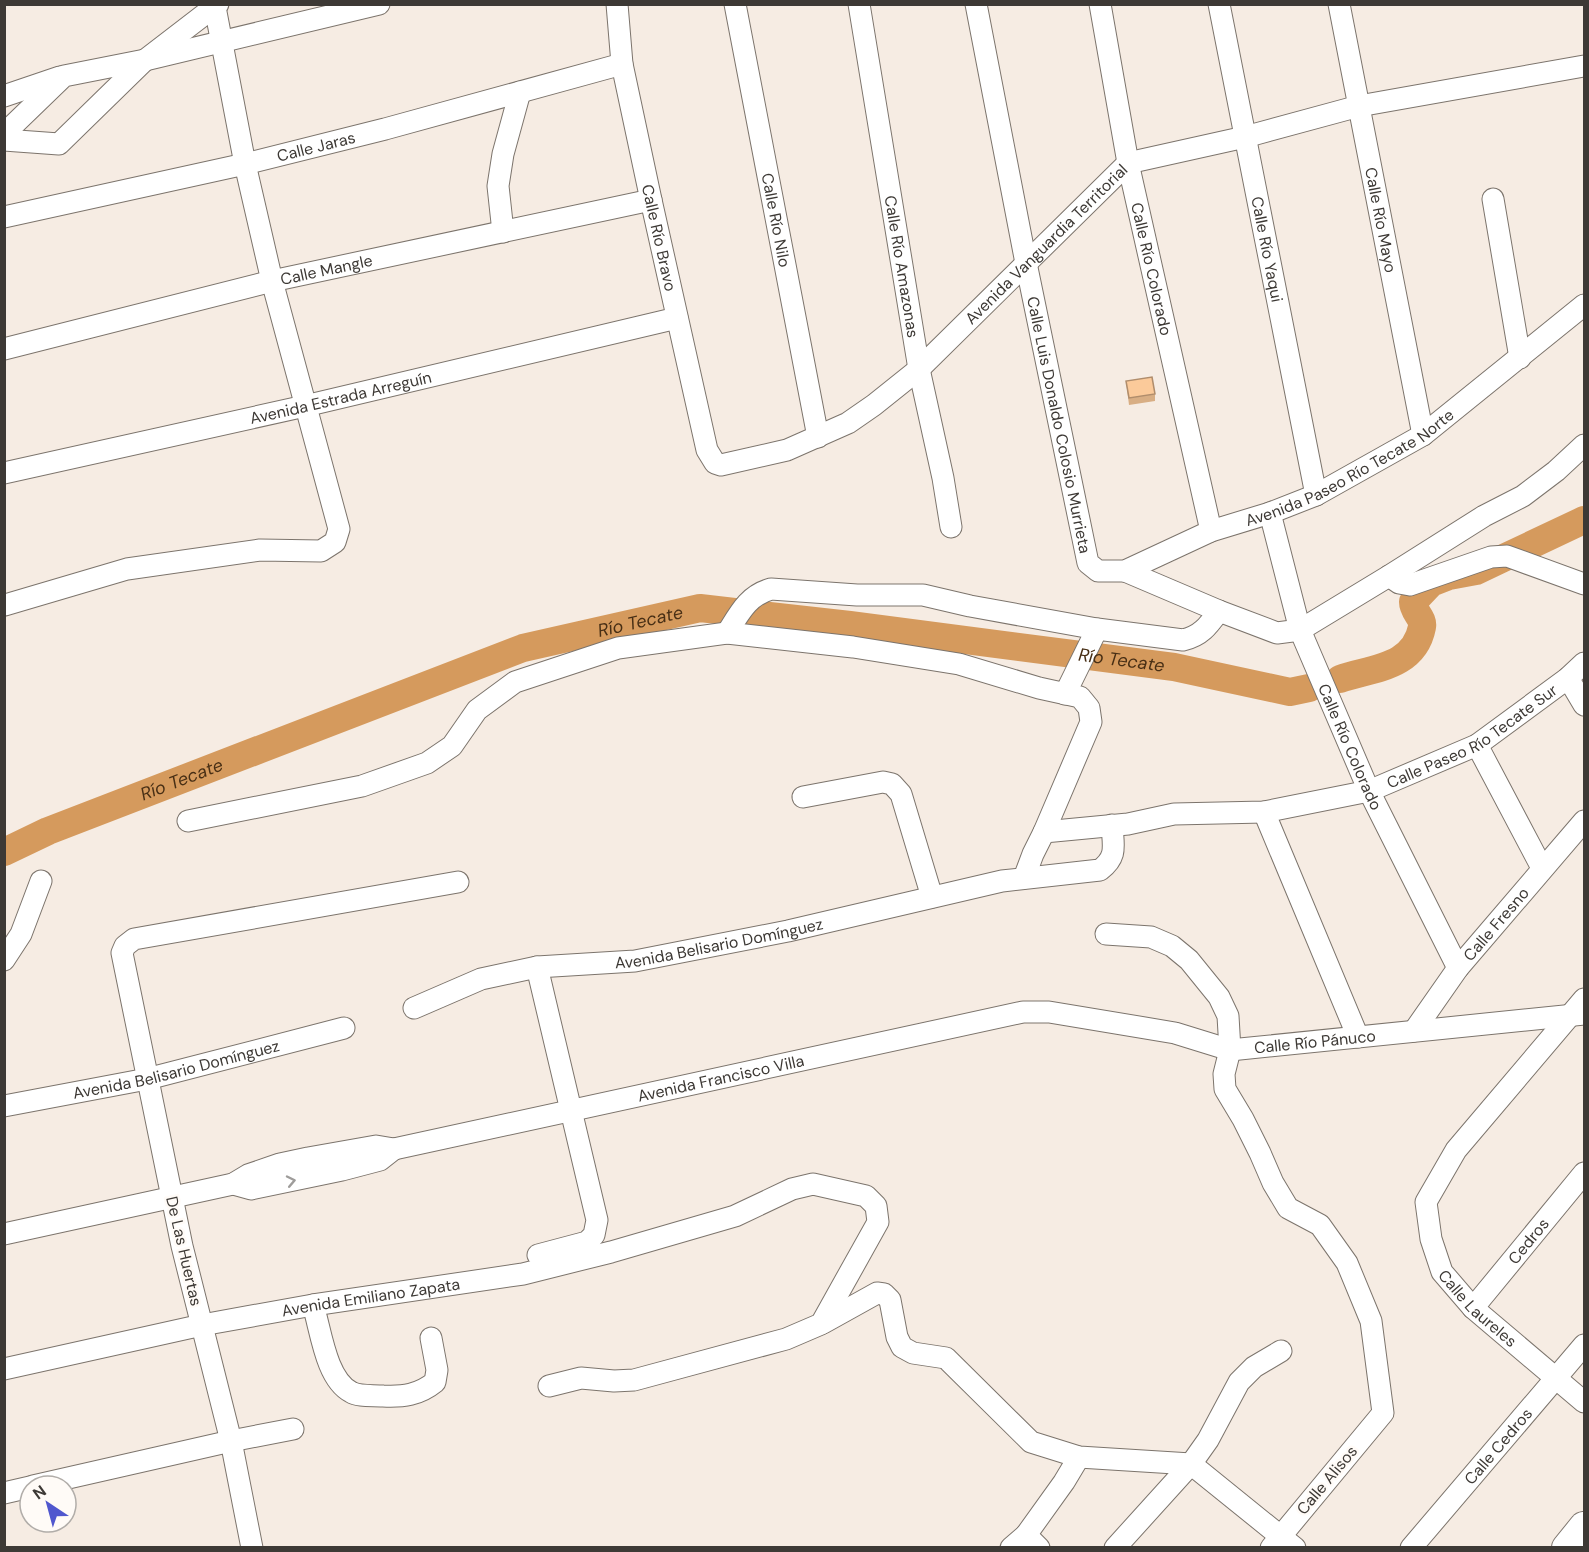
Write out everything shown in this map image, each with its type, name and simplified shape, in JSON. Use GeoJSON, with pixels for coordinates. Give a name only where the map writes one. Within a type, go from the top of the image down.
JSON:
{"type":"FeatureCollection","features":[{"type":"Feature","properties":{"kind":"highway"},"geometry":{"type":"LineString","coordinates":[[1567,1548],[1584,1527]]}},
{"type":"Feature","properties":{"kind":"street"},"geometry":{"type":"LineString","coordinates":[[4,96],[64,76],[145,60],[379,4]]}},
{"type":"Feature","properties":{"kind":"street","name":"Calle Río Bravo"},"geometry":{"type":"LineString","coordinates":[[617,4],[622,64],[677,318],[707,450],[715,463],[720,465]]}},
{"type":"Feature","properties":{"kind":"street","name":"Calle Río Nilo"},"geometry":{"type":"LineString","coordinates":[[735,4],[818,437]]}},
{"type":"Feature","properties":{"kind":"street","name":"Calle Río Amazonas"},"geometry":{"type":"LineString","coordinates":[[859,4],[919,369],[943,478],[951,527]]}},
{"type":"Feature","properties":{"kind":"street","name":"Calle Luis Donaldo Colosio Murrieta"},"geometry":{"type":"LineString","coordinates":[[976,4],[1026,263],[1088,563]]}},
{"type":"Feature","properties":{"kind":"street","name":"Calle Río Colorado"},"geometry":{"type":"LineString","coordinates":[[1100,4],[1128,163],[1210,531]]}},
{"type":"Feature","properties":{"kind":"street","name":"Calle Río Yaqui"},"geometry":{"type":"LineString","coordinates":[[1219,4],[1316,495]]}},
{"type":"Feature","properties":{"kind":"street","name":"Calle Río Mayo"},"geometry":{"type":"LineString","coordinates":[[1339,4],[1423,435]]}},
{"type":"Feature","properties":{"kind":"street"},"geometry":{"type":"LineString","coordinates":[[4,140],[59,144],[145,60],[217,6],[244,164],[304,406],[339,529],[335,542],[321,551],[260,550],[127,569],[5,605]]}},
{"type":"Feature","properties":{"kind":"street","name":"Calle Jaras"},"geometry":{"type":"LineString","coordinates":[[4,217],[244,164],[622,64]]}},
{"type":"Feature","properties":{"kind":"street","name":"Avenida Vanguardia Territorial"},"geometry":{"type":"LineString","coordinates":[[720,465],[787,450],[848,423],[919,369],[1128,163],[1245,137],[1359,106],[1584,71]]}},
{"type":"Feature","properties":{"kind":"street"},"geometry":{"type":"LineString","coordinates":[[4,134],[64,76]]}},
{"type":"Feature","properties":{"kind":"street"},"geometry":{"type":"LineString","coordinates":[[502,232],[498,186],[503,154],[520,92]]}},
{"type":"Feature","properties":{"kind":"street"},"geometry":{"type":"LineString","coordinates":[[1493,199],[1520,358]]}},
{"type":"Feature","properties":{"kind":"street","name":"Calle Mangle"},"geometry":{"type":"LineString","coordinates":[[4,349],[272,281],[651,200]]}},
{"type":"Feature","properties":{"kind":"street","name":"Avenida Paseo Río Tecate Norte"},"geometry":{"type":"LineString","coordinates":[[1088,563],[1098,571],[1125,571],[1210,531],[1270,513],[1316,495],[1423,435],[1584,306]]}},
{"type":"Feature","properties":{"kind":"street","name":"Avenida Estrada Arreguín"},"geometry":{"type":"LineString","coordinates":[[4,473],[304,406],[677,318]]}},
{"type":"Feature","properties":{"kind":"street"},"geometry":{"type":"LineString","coordinates":[[1125,571],[1277,633],[1300,630],[1484,516],[1523,496],[1556,471],[1584,445]]}},
{"type":"Feature","properties":{"kind":"street","name":"Calle Río Colorado"},"geometry":{"type":"LineString","coordinates":[[1270,513],[1300,630],[1369,791],[1458,968]]}},
{"type":"Feature","properties":{"kind":"street"},"geometry":{"type":"LineString","coordinates":[[1389,576],[1399,583],[1410,585],[1491,557],[1507,556],[1584,584]]}},
{"type":"Feature","properties":{"kind":"street"},"geometry":{"type":"LineString","coordinates":[[728,633],[749,601],[759,592],[771,589],[857,595],[923,595],[1097,629],[1183,640],[1194,638],[1204,632],[1219,611]]}},
{"type":"Feature","properties":{"kind":"street"},"geometry":{"type":"LineString","coordinates":[[1065,694],[1097,629]]}},
{"type":"Feature","properties":{"kind":"street"},"geometry":{"type":"LineString","coordinates":[[188,821],[362,786],[427,763],[452,746],[477,710],[515,682],[618,648],[728,633],[853,647],[959,664],[1080,697],[1089,708],[1091,722],[1024,878]]}},
{"type":"Feature","properties":{"kind":"street","name":"Calle Paseo Río Tecate Sur"},"geometry":{"type":"LineString","coordinates":[[1044,832],[1113,825],[1174,814],[1264,813],[1369,791],[1477,745],[1568,678],[1584,663]]}},
{"type":"Feature","properties":{"kind":"street"},"geometry":{"type":"LineString","coordinates":[[1568,678],[1584,705]]}},
{"type":"Feature","properties":{"kind":"street"},"geometry":{"type":"LineString","coordinates":[[1477,745],[1542,868]]}},
{"type":"Feature","properties":{"kind":"street"},"geometry":{"type":"LineString","coordinates":[[804,797],[883,782],[892,784],[901,794],[932,897]]}},
{"type":"Feature","properties":{"kind":"street"},"geometry":{"type":"LineString","coordinates":[[1264,813],[1358,1036]]}},
{"type":"Feature","properties":{"kind":"street","name":"Calle Fresno"},"geometry":{"type":"LineString","coordinates":[[1414,1030],[1458,968],[1584,821]]}},
{"type":"Feature","properties":{"kind":"street","name":"Avenida Belisario Domínguez"},"geometry":{"type":"LineString","coordinates":[[414,1008],[481,979],[537,968],[635,961],[788,931],[1002,881],[1100,870],[1114,855],[1113,825]]}},
{"type":"Feature","properties":{"kind":"street"},"geometry":{"type":"LineString","coordinates":[[4,960],[21,934],[40,881]]}},
{"type":"Feature","properties":{"kind":"street","name":"De Las Huertas"},"geometry":{"type":"LineString","coordinates":[[252,1548],[231,1441],[172,1196],[122,953],[125,946],[134,939],[458,882]]}},
{"type":"Feature","properties":{"kind":"street"},"geometry":{"type":"LineString","coordinates":[[1106,934],[1151,937],[1172,946],[1189,960],[1219,997],[1228,1016],[1230,1050]]}},
{"type":"Feature","properties":{"kind":"street"},"geometry":{"type":"LineString","coordinates":[[523,1274],[529,1263],[537,1256],[586,1242],[594,1235],[597,1220],[537,968]]}},
{"type":"Feature","properties":{"kind":"street","name":"Calle Laureles"},"geometry":{"type":"LineString","coordinates":[[1584,999],[1577,1015],[1456,1150],[1426,1202],[1431,1239],[1442,1272],[1473,1308],[1584,1402]]}},
{"type":"Feature","properties":{"kind":"street","name":"Avenida Francisco Villa"},"geometry":{"type":"LineString","coordinates":[[4,1234],[233,1184],[250,1189],[342,1170],[380,1160],[394,1149],[571,1109],[1023,1012],[1049,1012]]}},
{"type":"Feature","properties":{"kind":"street","name":"Calle Río Pánuco"},"geometry":{"type":"LineString","coordinates":[[1049,1012],[1175,1033],[1230,1050],[1577,1015]]}},
{"type":"Feature","properties":{"kind":"street","name":"Avenida Belisario Domínguez"},"geometry":{"type":"LineString","coordinates":[[4,1106],[147,1078],[344,1028]]}},
{"type":"Feature","properties":{"kind":"street","name":"Calle Alisos"},"geometry":{"type":"LineString","coordinates":[[1230,1050],[1224,1074],[1225,1089],[1260,1153],[1273,1183],[1288,1208],[1320,1225],[1347,1263],[1371,1322],[1383,1413],[1282,1544]]}},
{"type":"Feature","properties":{"kind":"street","name":"Cedros"},"geometry":{"type":"LineString","coordinates":[[1473,1308],[1584,1173]]}},
{"type":"Feature","properties":{"kind":"street","name":"Avenida Emiliano Zapata"},"geometry":{"type":"LineString","coordinates":[[4,1369],[202,1325],[313,1305],[523,1274],[611,1252],[735,1216],[792,1189],[813,1184],[866,1197],[876,1206],[878,1222],[820,1324]]}},
{"type":"Feature","properties":{"kind":"street"},"geometry":{"type":"LineString","coordinates":[[549,1386],[581,1378],[634,1380],[786,1339],[820,1324],[877,1293],[884,1294],[890,1300],[897,1337],[902,1347],[913,1353],[946,1358],[1031,1442],[1078,1457],[1191,1464],[1282,1544]]}},
{"type":"Feature","properties":{"kind":"street"},"geometry":{"type":"LineString","coordinates":[[313,1305],[332,1372],[338,1383],[353,1394],[402,1397],[426,1389],[435,1382],[437,1370],[431,1338]]}},
{"type":"Feature","properties":{"kind":"street","name":"Calle Cedros"},"geometry":{"type":"LineString","coordinates":[[1411,1548],[1584,1345]]}},
{"type":"Feature","properties":{"kind":"street"},"geometry":{"type":"LineString","coordinates":[[1115,1548],[1191,1464],[1208,1440],[1239,1382],[1254,1367],[1281,1351]]}},
{"type":"Feature","properties":{"kind":"street"},"geometry":{"type":"LineString","coordinates":[[78,1476],[293,1429]]}},
{"type":"Feature","properties":{"kind":"street"},"geometry":{"type":"LineString","coordinates":[[1025,1543],[1078,1457]]}},
{"type":"Feature","properties":{"kind":"building"},"geometry":{"type":"Polygon","coordinates":[[[1152,377],[1155,394],[1129,398],[1126,381],[1152,377]]]}},
{"type":"Feature","properties":{"kind":"waterway","name":"Río Tecate"},"geometry":{"type":"LineString","coordinates":[[1340,679],[1378,669],[1401,659],[1410,651],[1422,627],[1413,602],[1431,583],[1449,576],[1476,571],[1584,520]]}},
{"type":"Feature","properties":{"kind":"waterway","name":"Río Tecate"},"geometry":{"type":"LineString","coordinates":[[4,852],[48,831],[523,648],[700,608],[1174,667],[1290,692],[1309,688]]}}]}
